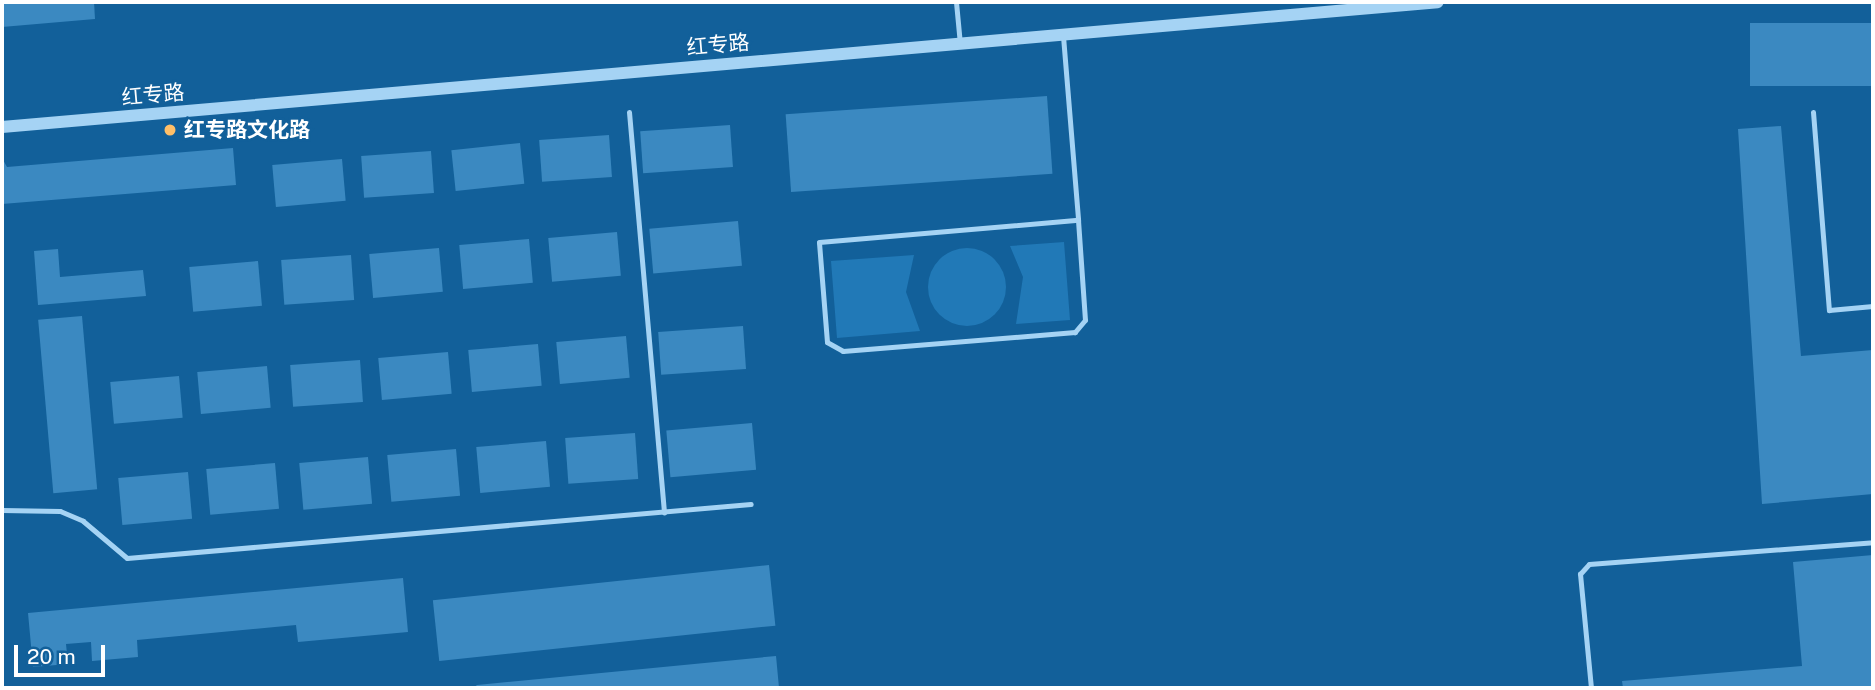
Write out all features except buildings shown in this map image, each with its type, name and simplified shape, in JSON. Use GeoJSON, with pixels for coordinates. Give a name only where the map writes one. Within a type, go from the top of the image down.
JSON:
{"type":"FeatureCollection","features":[{"type":"Feature","properties":{"kind":"street","name":"红专路"},"geometry":{"type":"LineString","coordinates":[[2,127],[1438,2]]}},
{"type":"Feature","properties":{"kind":"lane"},"geometry":{"type":"LineString","coordinates":[[957,2],[960,44]]}},
{"type":"Feature","properties":{"kind":"lane"},"geometry":{"type":"LineString","coordinates":[[1063,35],[1085,320],[1075,332],[844,351],[827,342],[819,242],[1077,220]]}},
{"type":"Feature","properties":{"kind":"lane"},"geometry":{"type":"LineString","coordinates":[[629,112],[664,512]]}},
{"type":"Feature","properties":{"kind":"lane"},"geometry":{"type":"LineString","coordinates":[[1813,112],[1829,310],[1873,306]]}},
{"type":"Feature","properties":{"kind":"lane"},"geometry":{"type":"LineString","coordinates":[[2,510],[60,511],[83,521],[127,558],[751,504]]}},
{"type":"Feature","properties":{"kind":"lane"},"geometry":{"type":"LineString","coordinates":[[1591,688],[1580,574],[1589,564],[1873,542]]}},
{"type":"Feature","properties":{"kind":"shaded area"},"geometry":{"type":"Polygon","coordinates":[[[1064,242],[1070,320],[1016,324],[1023,277],[1010,246],[1064,242]]]}},
{"type":"Feature","properties":{"kind":"shaded area"},"geometry":{"type":"Polygon","coordinates":[[[967,248],[982,251],[994,260],[1003,272],[1006,287],[1003,302],[994,314],[982,323],[967,326],[952,323],[940,314],[931,302],[928,287],[931,272],[940,260],[952,251],[967,248]]]}},
{"type":"Feature","properties":{"kind":"shaded area"},"geometry":{"type":"Polygon","coordinates":[[[914,255],[906,292],[920,331],[837,338],[831,261],[914,255]]]}},
{"type":"Feature","properties":{"kind":"place","name":"红专路文化路"},"geometry":{"type":"Point","coordinates":[170,130]}}]}
